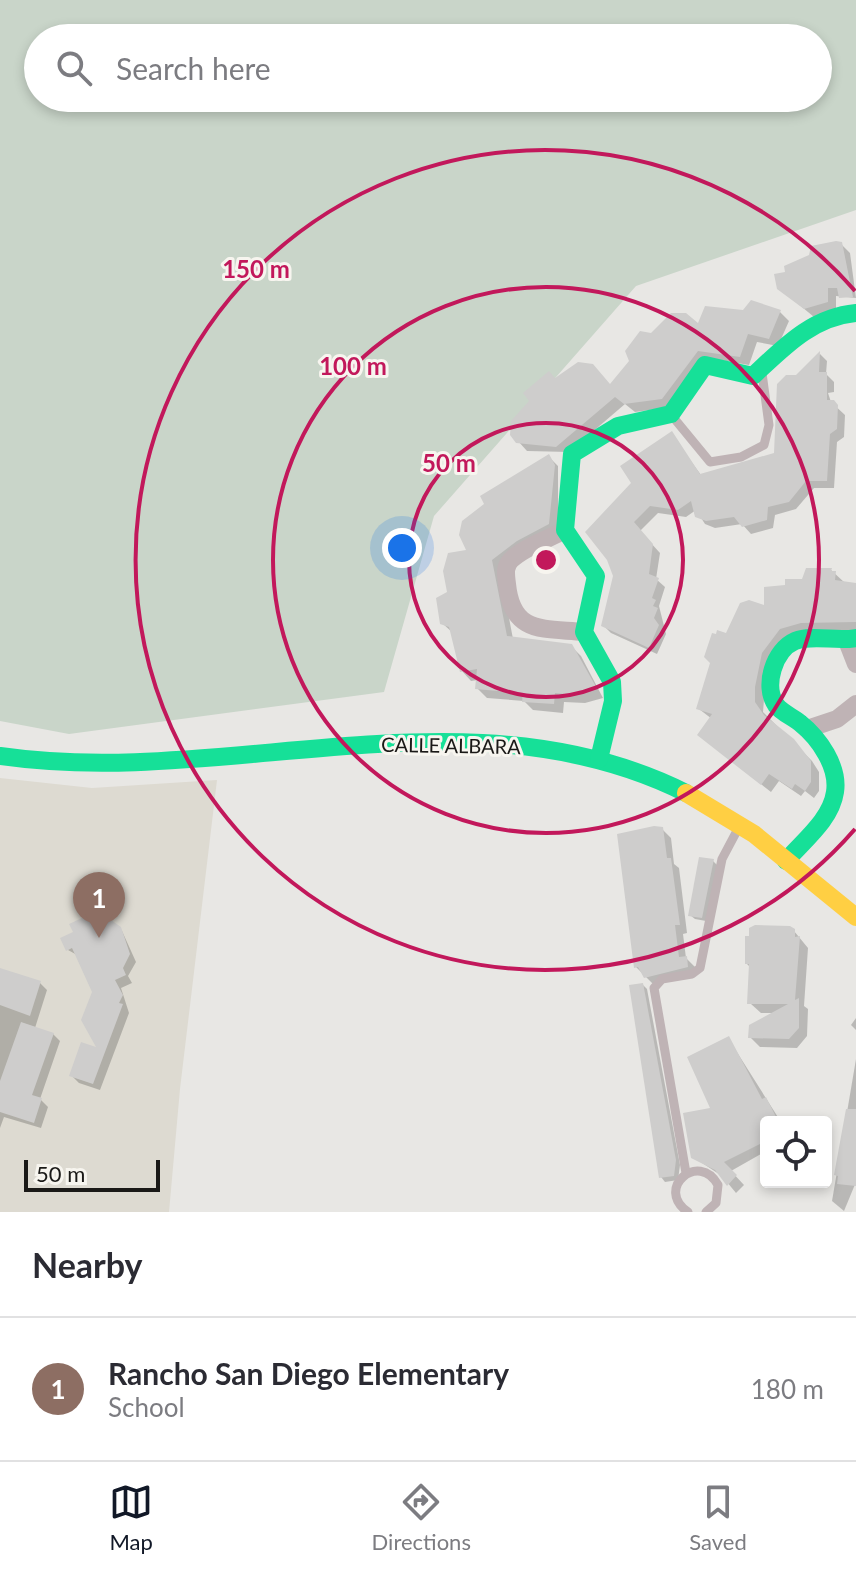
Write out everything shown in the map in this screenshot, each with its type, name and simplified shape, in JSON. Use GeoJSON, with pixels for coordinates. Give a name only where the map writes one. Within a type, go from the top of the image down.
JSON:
{"type":"FeatureCollection","features":[{"type":"Feature","properties":{"kind":"street"},"geometry":{"type":"LineString","coordinates":[[599,759],[613,701],[612,682],[584,632],[597,584],[596,574],[569,540],[565,530],[572,454],[597,436],[639,417],[671,414],[705,365],[753,376],[794,337],[820,323],[856,313]]}},
{"type":"Feature","properties":{"kind":"street"},"geometry":{"type":"LineString","coordinates":[[565,530],[512,559],[506,571],[508,593],[514,612],[529,626],[584,632]]}},
{"type":"Feature","properties":{"kind":"street"},"geometry":{"type":"LineString","coordinates":[[786,861],[828,812],[835,792],[829,759],[807,729],[776,704],[772,676],[778,658],[783,647],[798,640],[852,639],[856,664]]}},
{"type":"Feature","properties":{"kind":"street"},"geometry":{"type":"LineString","coordinates":[[807,729],[837,719],[856,704]]}},
{"type":"Feature","properties":{"kind":"street","name":"CALLE ALBARA"},"geometry":{"type":"LineString","coordinates":[[0,756],[48,765],[106,766],[328,745],[408,744],[520,745],[599,759],[696,797],[740,825],[856,917]]}},
{"type":"Feature","properties":{"kind":"lane"},"geometry":{"type":"LineString","coordinates":[[671,414],[710,462],[741,457],[764,445],[769,425],[761,368]]}},
{"type":"Feature","properties":{"kind":"lane"},"geometry":{"type":"LineString","coordinates":[[686,1173],[654,988],[662,979],[692,974],[700,968],[722,859],[740,825]]}},
{"type":"Feature","properties":{"kind":"lane"},"geometry":{"type":"LineString","coordinates":[[688,1212],[681,1207],[675,1194],[678,1181],[686,1173],[701,1170],[716,1180],[719,1197],[706,1212]]}},
{"type":"Feature","properties":{"kind":"shaded area"},"geometry":{"type":"Polygon","coordinates":[[[0,0],[856,0],[856,210],[636,286],[434,516],[384,692],[69,734],[0,721],[0,0]]]}},
{"type":"Feature","properties":{"kind":"shaded area"},"geometry":{"type":"Polygon","coordinates":[[[0,778],[92,788],[217,780],[180,1089],[169,1212],[0,1212],[0,778]]]}},
{"type":"Feature","properties":{"kind":"building"},"geometry":{"type":"Polygon","coordinates":[[[842,242],[853,297],[839,298],[837,288],[828,288],[828,302],[804,309],[777,289],[774,274],[785,272],[784,266],[809,255],[811,246],[842,242]]]}},
{"type":"Feature","properties":{"kind":"building"},"geometry":{"type":"Polygon","coordinates":[[[751,300],[781,310],[769,339],[748,334],[740,357],[698,351],[662,399],[624,404],[615,397],[556,447],[516,443],[510,435],[511,421],[529,401],[523,393],[549,371],[555,378],[578,362],[593,364],[610,384],[629,361],[625,351],[640,331],[651,333],[671,313],[686,313],[698,323],[705,306],[743,310],[751,300]]]}},
{"type":"Feature","properties":{"kind":"building"},"geometry":{"type":"Polygon","coordinates":[[[820,351],[819,372],[827,372],[827,400],[834,400],[838,405],[837,429],[830,434],[827,481],[806,481],[789,502],[768,507],[767,520],[742,527],[734,517],[706,521],[695,517],[691,501],[678,510],[650,506],[634,522],[653,544],[649,574],[659,578],[652,598],[656,600],[653,606],[658,608],[654,618],[659,625],[649,648],[601,626],[613,576],[607,560],[585,532],[631,483],[620,466],[672,431],[700,474],[774,453],[777,384],[786,375],[796,375],[820,351]]]}},
{"type":"Feature","properties":{"kind":"building"},"geometry":{"type":"Polygon","coordinates":[[[549,454],[555,465],[549,524],[517,541],[492,560],[507,636],[572,644],[595,685],[595,689],[575,695],[555,693],[554,704],[522,702],[523,693],[475,689],[477,669],[460,672],[449,627],[440,624],[436,598],[447,592],[443,571],[448,553],[466,550],[459,535],[462,521],[484,504],[480,496],[549,454]]]}},
{"type":"Feature","properties":{"kind":"building"},"geometry":{"type":"Polygon","coordinates":[[[806,568],[832,568],[831,571],[836,571],[835,580],[856,583],[856,622],[801,623],[780,629],[762,653],[755,687],[755,702],[764,715],[794,739],[811,761],[811,782],[805,791],[795,784],[792,789],[769,774],[761,785],[697,735],[712,714],[696,709],[710,663],[704,657],[712,633],[716,634],[717,630],[726,633],[740,603],[749,600],[764,605],[764,587],[785,585],[785,579],[802,579],[806,568]]]}},
{"type":"Feature","properties":{"kind":"building"},"geometry":{"type":"Polygon","coordinates":[[[663,827],[667,858],[671,858],[680,925],[675,925],[679,957],[687,956],[688,967],[644,978],[638,967],[634,968],[617,834],[663,827]]]}},
{"type":"Feature","properties":{"kind":"building"},"geometry":{"type":"Polygon","coordinates":[[[699,857],[714,859],[702,918],[688,916],[699,857]]]}},
{"type":"Feature","properties":{"kind":"building"},"geometry":{"type":"Polygon","coordinates":[[[95,912],[98,920],[105,916],[121,927],[130,954],[123,968],[126,975],[115,980],[123,995],[119,1003],[123,1004],[93,1084],[69,1076],[81,1042],[96,1047],[81,1020],[92,992],[72,948],[66,951],[60,938],[73,932],[69,924],[95,912]]]}},
{"type":"Feature","properties":{"kind":"building"},"geometry":{"type":"Polygon","coordinates":[[[755,925],[790,926],[795,929],[795,937],[800,936],[795,1000],[799,998],[799,1028],[789,1039],[748,1038],[749,1025],[788,1004],[747,1004],[749,964],[745,964],[745,936],[749,936],[749,928],[755,925]]]}},
{"type":"Feature","properties":{"kind":"building"},"geometry":{"type":"Polygon","coordinates":[[[0,968],[41,981],[30,1016],[0,1005],[0,968]]]}},
{"type":"Feature","properties":{"kind":"building"},"geometry":{"type":"Polygon","coordinates":[[[643,983],[676,1160],[674,1176],[659,1178],[629,985],[643,983]]]}},
{"type":"Feature","properties":{"kind":"building"},"geometry":{"type":"Polygon","coordinates":[[[21,1022],[54,1033],[32,1095],[42,1098],[34,1123],[0,1112],[0,1081],[21,1022]]]}},
{"type":"Feature","properties":{"kind":"building"},"geometry":{"type":"Polygon","coordinates":[[[729,1036],[762,1099],[766,1097],[776,1116],[760,1116],[760,1144],[724,1162],[737,1175],[727,1186],[715,1170],[691,1158],[683,1113],[710,1108],[687,1057],[729,1036]]]}},
{"type":"Feature","properties":{"kind":"building"},"geometry":{"type":"Polygon","coordinates":[[[846,1109],[856,1109],[856,1186],[837,1184],[838,1176],[834,1175],[846,1109]]]}},
{"type":"Feature","properties":{"kind":"traffic: fast"},"geometry":{"type":"LineString","coordinates":[[599,759],[613,701],[612,682],[584,632],[596,576],[565,530],[572,454],[618,426],[671,414],[705,365],[753,376],[812,327],[826,320],[856,313]]}},
{"type":"Feature","properties":{"kind":"traffic: fast"},"geometry":{"type":"LineString","coordinates":[[786,861],[828,812],[835,782],[831,763],[820,745],[807,729],[776,705],[771,688],[773,669],[781,652],[795,641],[856,638]]}},
{"type":"Feature","properties":{"kind":"traffic: fast"},"geometry":{"type":"LineString","coordinates":[[0,756],[86,763],[433,742],[519,746],[604,761],[686,793]]}},
{"type":"Feature","properties":{"kind":"traffic: slow"},"geometry":{"type":"LineString","coordinates":[[686,793],[754,834],[856,917]]}},
{"type":"Feature","properties":{"kind":"place","name":"Rancho San Diego Elementary"},"geometry":{"type":"Point","coordinates":[99,938]}}]}
